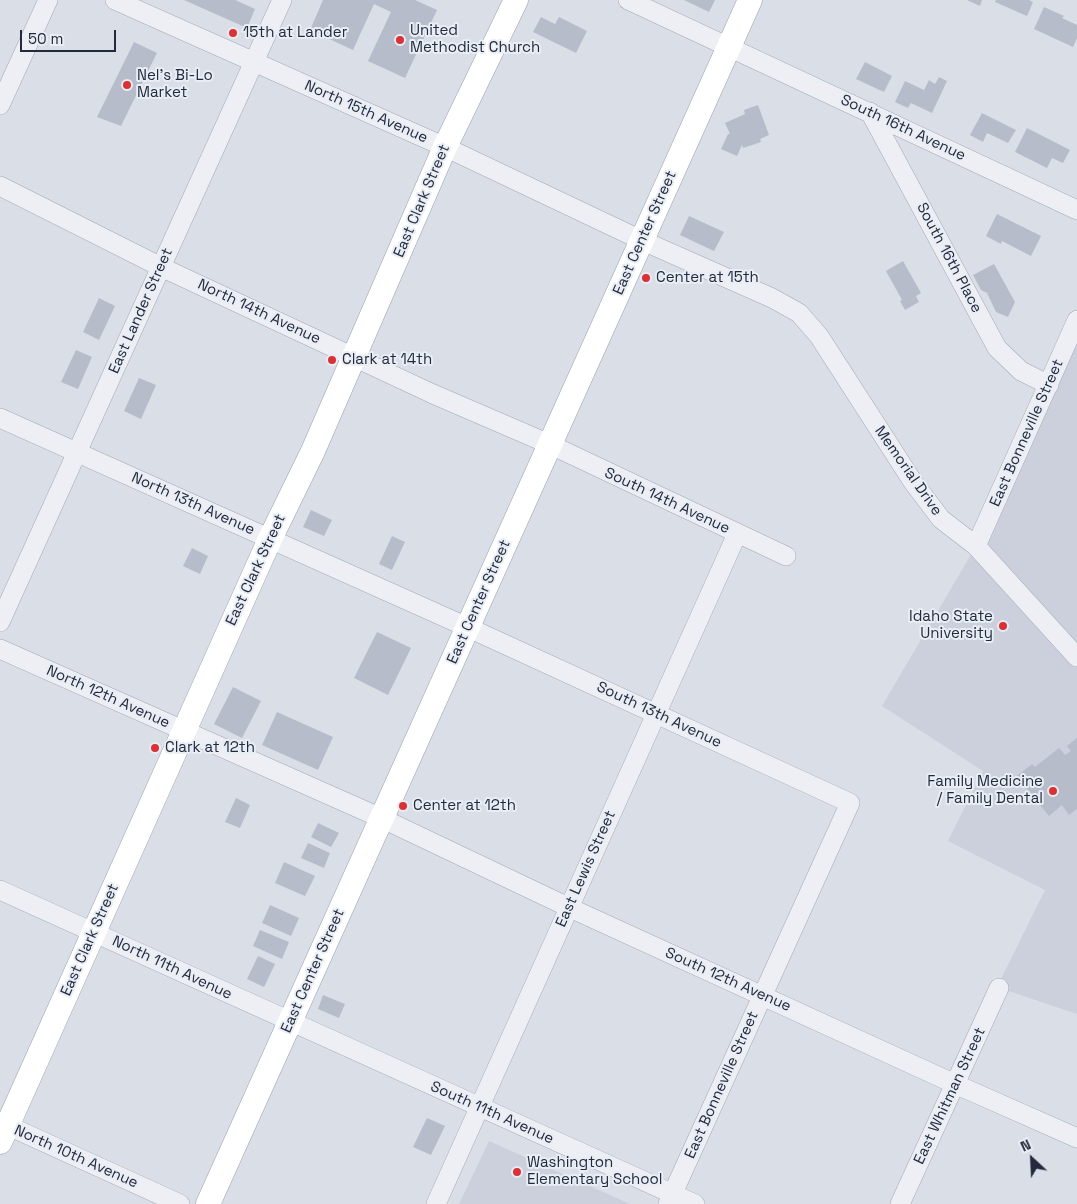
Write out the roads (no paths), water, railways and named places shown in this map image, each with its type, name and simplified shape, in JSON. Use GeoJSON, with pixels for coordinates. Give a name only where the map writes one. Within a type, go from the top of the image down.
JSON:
{"type":"FeatureCollection","features":[{"type":"Feature","properties":{"kind":"main road","name":"East Clark Street"},"geometry":{"type":"LineString","coordinates":[[2,1130],[94,932],[270,539],[313,450],[444,147],[516,0]]}},
{"type":"Feature","properties":{"kind":"main road","name":"East Center Street"},"geometry":{"type":"LineString","coordinates":[[208,1204],[548,444],[750,0]]}},
{"type":"Feature","properties":{"kind":"street"},"geometry":{"type":"LineString","coordinates":[[0,105],[48,0]]}},
{"type":"Feature","properties":{"kind":"street","name":"North 15th Avenue"},"geometry":{"type":"LineString","coordinates":[[115,0],[444,147],[642,240],[772,298]]}},
{"type":"Feature","properties":{"kind":"street","name":"East Lander Street"},"geometry":{"type":"LineString","coordinates":[[0,622],[282,0]]}},
{"type":"Feature","properties":{"kind":"street","name":"South 16th Avenue"},"geometry":{"type":"LineString","coordinates":[[628,0],[1077,210]]}},
{"type":"Feature","properties":{"kind":"street","name":"South 16th Place"},"geometry":{"type":"LineString","coordinates":[[870,112],[997,348],[1021,371],[1049,385]]}},
{"type":"Feature","properties":{"kind":"street","name":"North 14th Avenue"},"geometry":{"type":"LineString","coordinates":[[0,186],[161,267],[433,394],[548,444]]}},
{"type":"Feature","properties":{"kind":"street","name":"Memorial Drive"},"geometry":{"type":"LineString","coordinates":[[772,298],[799,313],[819,336],[913,482],[941,519],[976,546],[1077,657]]}},
{"type":"Feature","properties":{"kind":"street","name":"East Bonneville Street"},"geometry":{"type":"LineString","coordinates":[[976,546],[1077,320]]}},
{"type":"Feature","properties":{"kind":"street","name":"North 13th Avenue"},"geometry":{"type":"LineString","coordinates":[[0,418],[467,627]]}},
{"type":"Feature","properties":{"kind":"street","name":"South 14th Avenue"},"geometry":{"type":"LineString","coordinates":[[548,444],[786,556]]}},
{"type":"Feature","properties":{"kind":"street","name":"East Lewis Street"},"geometry":{"type":"LineString","coordinates":[[436,1204],[737,534]]}},
{"type":"Feature","properties":{"kind":"street","name":"South 13th Avenue"},"geometry":{"type":"LineString","coordinates":[[467,627],[850,802]]}},
{"type":"Feature","properties":{"kind":"street","name":"North 12th Avenue"},"geometry":{"type":"LineString","coordinates":[[0,649],[381,818]]}},
{"type":"Feature","properties":{"kind":"street","name":"East Bonneville Street"},"geometry":{"type":"LineString","coordinates":[[670,1199],[850,802]]}},
{"type":"Feature","properties":{"kind":"street","name":"South 12th Avenue"},"geometry":{"type":"LineString","coordinates":[[381,818],[568,908],[1077,1138]]}},
{"type":"Feature","properties":{"kind":"street","name":"North 11th Avenue"},"geometry":{"type":"LineString","coordinates":[[0,890],[290,1022]]}},
{"type":"Feature","properties":{"kind":"street","name":"East Whitman Street"},"geometry":{"type":"LineString","coordinates":[[900,1204],[999,988]]}},
{"type":"Feature","properties":{"kind":"street","name":"South 11th Avenue"},"geometry":{"type":"LineString","coordinates":[[290,1022],[479,1107],[670,1199],[695,1204]]}},
{"type":"Feature","properties":{"kind":"street","name":"North 10th Avenue"},"geometry":{"type":"LineString","coordinates":[[2,1130],[180,1204]]}},
{"type":"Feature","properties":{"kind":"place","name":"15th at Lander"},"geometry":{"type":"Point","coordinates":[233,33]}},
{"type":"Feature","properties":{"kind":"place","name":"United Methodist Church"},"geometry":{"type":"Point","coordinates":[400,40]}},
{"type":"Feature","properties":{"kind":"place","name":"Nel's Bi-Lo Market"},"geometry":{"type":"Point","coordinates":[127,85]}},
{"type":"Feature","properties":{"kind":"place","name":"Center at 15th"},"geometry":{"type":"Point","coordinates":[646,278]}},
{"type":"Feature","properties":{"kind":"place","name":"Clark at 14th"},"geometry":{"type":"Point","coordinates":[332,360]}},
{"type":"Feature","properties":{"kind":"place","name":"Idaho State University"},"geometry":{"type":"Point","coordinates":[1003,626]}},
{"type":"Feature","properties":{"kind":"place","name":"Clark at 12th"},"geometry":{"type":"Point","coordinates":[155,748]}},
{"type":"Feature","properties":{"kind":"place","name":"Family Medicine / Family Dental"},"geometry":{"type":"Point","coordinates":[1053,791]}},
{"type":"Feature","properties":{"kind":"place","name":"Center at 12th"},"geometry":{"type":"Point","coordinates":[403,806]}},
{"type":"Feature","properties":{"kind":"place","name":"Washington Elementary School"},"geometry":{"type":"Point","coordinates":[517,1172]}}]}
